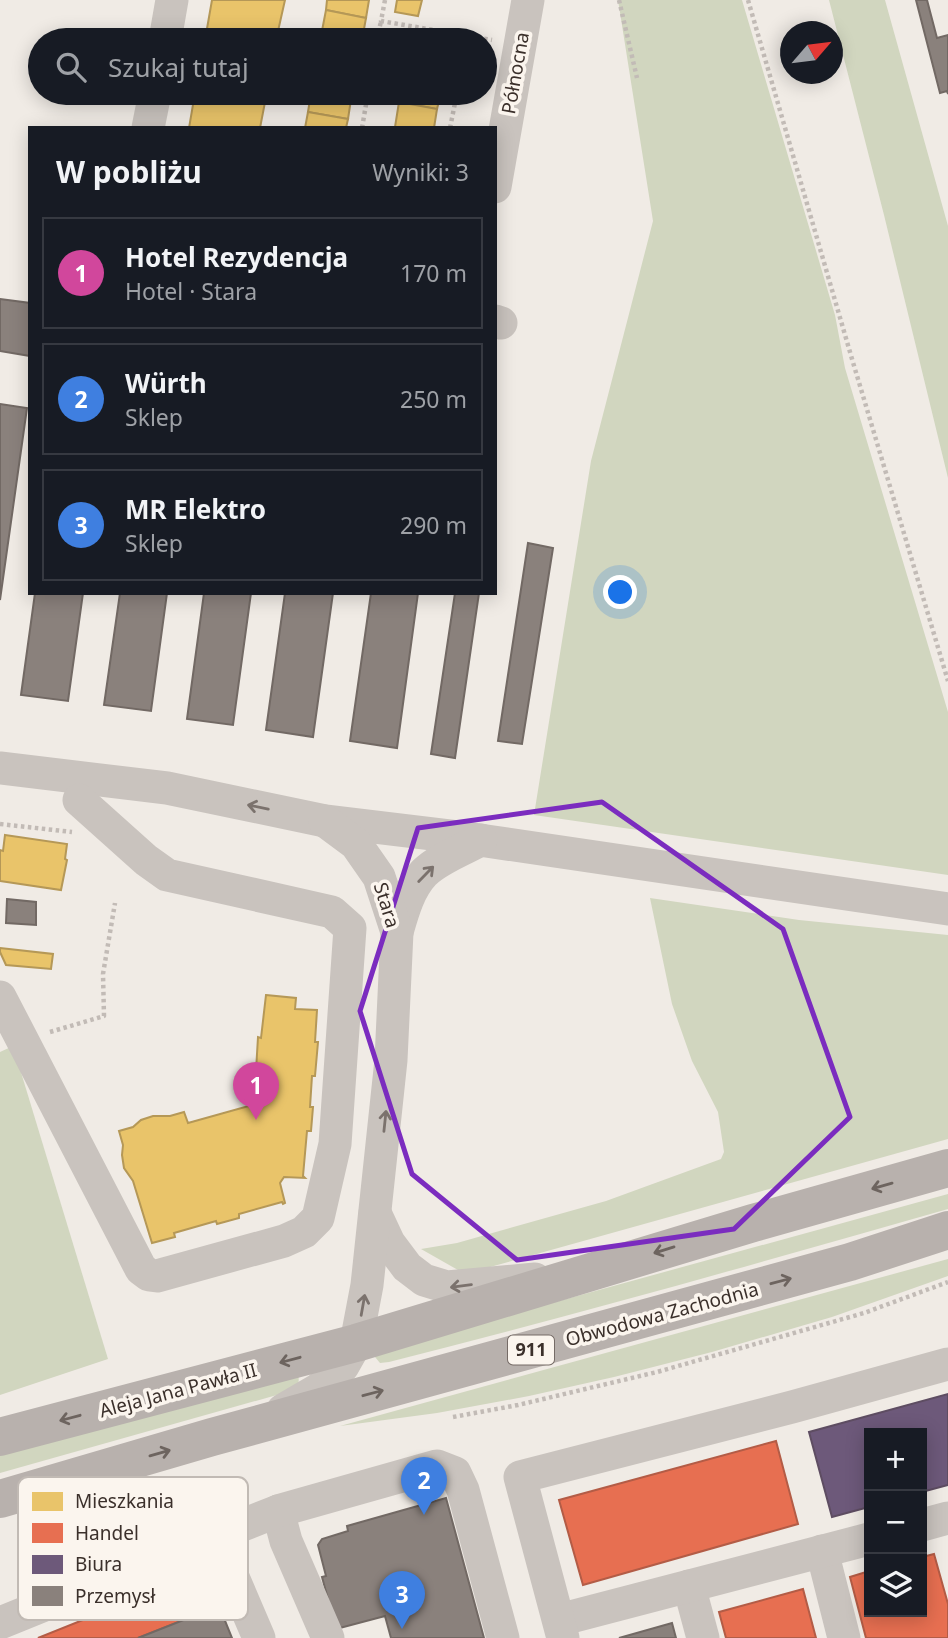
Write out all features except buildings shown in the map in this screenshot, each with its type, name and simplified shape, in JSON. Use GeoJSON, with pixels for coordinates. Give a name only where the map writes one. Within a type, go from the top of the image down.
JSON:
{"type":"FeatureCollection","features":[{"type":"Feature","properties":{"kind":"main road"},"geometry":{"type":"LineString","coordinates":[[356,1343],[753,1223],[948,1168]]}},
{"type":"Feature","properties":{"kind":"main road","name":"Obwodowa Zachodnia"},"geometry":{"type":"LineString","coordinates":[[212,1437],[850,1262],[948,1230]]}},
{"type":"Feature","properties":{"kind":"main road"},"geometry":{"type":"LineString","coordinates":[[850,1262],[948,1240]]}},
{"type":"Feature","properties":{"kind":"main road","name":"Aleja Jana Pawła II"},"geometry":{"type":"LineString","coordinates":[[0,1437],[356,1343]]}},
{"type":"Feature","properties":{"kind":"main road","name":"911"},"geometry":{"type":"LineString","coordinates":[[75,1477],[212,1437]]}},
{"type":"Feature","properties":{"kind":"main road","name":"911"},"geometry":{"type":"LineString","coordinates":[[0,1499],[18,1494]]}},
{"type":"Feature","properties":{"kind":"street"},"geometry":{"type":"LineString","coordinates":[[167,28],[172,0]]}},
{"type":"Feature","properties":{"kind":"street","name":"Północna"},"geometry":{"type":"LineString","coordinates":[[497,176],[528,0]]}},
{"type":"Feature","properties":{"kind":"street"},"geometry":{"type":"LineString","coordinates":[[148,126],[153,105]]}},
{"type":"Feature","properties":{"kind":"street","name":"Stara"},"geometry":{"type":"LineString","coordinates":[[0,768],[80,789],[167,789],[325,821],[356,844],[379,877],[397,932],[391,1060],[375,1213],[356,1343],[343,1366],[319,1389],[285,1410],[212,1437]]}},
{"type":"Feature","properties":{"kind":"street"},"geometry":{"type":"LineString","coordinates":[[0,998],[141,1269],[149,1275],[156,1276],[284,1241],[304,1232],[318,1218],[335,1144],[350,928],[332,912],[167,875],[90,811],[80,789]]}},
{"type":"Feature","properties":{"kind":"street"},"geometry":{"type":"LineString","coordinates":[[325,821],[481,840],[948,909]]}},
{"type":"Feature","properties":{"kind":"street"},"geometry":{"type":"LineString","coordinates":[[397,932],[405,902],[424,873],[481,840]]}},
{"type":"Feature","properties":{"kind":"street"},"geometry":{"type":"LineString","coordinates":[[335,1144],[360,1149],[376,1158],[380,1170]]}},
{"type":"Feature","properties":{"kind":"street"},"geometry":{"type":"LineString","coordinates":[[375,1213],[389,1243],[407,1267],[424,1280],[447,1287],[578,1277]]}},
{"type":"Feature","properties":{"kind":"street"},"geometry":{"type":"LineString","coordinates":[[864,1540],[689,1586],[561,1629],[520,1478],[948,1364]]}},
{"type":"Feature","properties":{"kind":"street"},"geometry":{"type":"LineString","coordinates":[[248,1523],[278,1511],[437,1466],[455,1473],[463,1490],[502,1638]]}},
{"type":"Feature","properties":{"kind":"street"},"geometry":{"type":"LineString","coordinates":[[278,1511],[286,1541],[328,1638]]}},
{"type":"Feature","properties":{"kind":"street"},"geometry":{"type":"LineString","coordinates":[[927,1524],[948,1518]]}},
{"type":"Feature","properties":{"kind":"street"},"geometry":{"type":"LineString","coordinates":[[822,1551],[844,1638]]}},
{"type":"Feature","properties":{"kind":"street"},"geometry":{"type":"LineString","coordinates":[[689,1586],[703,1638]]}},
{"type":"Feature","properties":{"kind":"street"},"geometry":{"type":"LineString","coordinates":[[248,1612],[259,1638]]}},
{"type":"Feature","properties":{"kind":"street"},"geometry":{"type":"LineString","coordinates":[[0,1623],[18,1616]]}},
{"type":"Feature","properties":{"kind":"path"},"geometry":{"type":"LineString","coordinates":[[380,28],[384,0]]}},
{"type":"Feature","properties":{"kind":"path"},"geometry":{"type":"LineString","coordinates":[[619,0],[638,78]]}},
{"type":"Feature","properties":{"kind":"path"},"geometry":{"type":"LineString","coordinates":[[748,0],[948,681]]}},
{"type":"Feature","properties":{"kind":"path"},"geometry":{"type":"LineString","coordinates":[[381,21],[416,28]]}},
{"type":"Feature","properties":{"kind":"path"},"geometry":{"type":"LineString","coordinates":[[497,42],[520,45]]}},
{"type":"Feature","properties":{"kind":"path"},"geometry":{"type":"LineString","coordinates":[[362,126],[366,105]]}},
{"type":"Feature","properties":{"kind":"path"},"geometry":{"type":"LineString","coordinates":[[450,126],[455,105]]}},
{"type":"Feature","properties":{"kind":"path"},"geometry":{"type":"LineString","coordinates":[[0,824],[75,832]]}},
{"type":"Feature","properties":{"kind":"path"},"geometry":{"type":"LineString","coordinates":[[22,1041],[104,1016],[103,974],[115,903]]}},
{"type":"Feature","properties":{"kind":"path"},"geometry":{"type":"LineString","coordinates":[[453,1416],[518,1405],[657,1372],[864,1313],[948,1282]]}},
{"type":"Feature","properties":{"kind":"highlighted area"},"geometry":{"type":"Polygon","coordinates":[[[602,802],[783,929],[850,1117],[734,1229],[517,1260],[412,1174],[360,1011],[418,828],[602,802]]]}},
{"type":"Feature","properties":{"kind":"green space"},"geometry":{"type":"Polygon","coordinates":[[[618,0],[742,0],[835,315],[845,368],[948,712],[948,875],[534,815],[591,461],[653,221],[618,0]]]}},
{"type":"Feature","properties":{"kind":"green space"},"geometry":{"type":"Polygon","coordinates":[[[829,0],[885,0],[948,226],[948,478],[843,55],[843,21],[834,21],[829,0]]]}},
{"type":"Feature","properties":{"kind":"green space"},"geometry":{"type":"Polygon","coordinates":[[[650,898],[799,920],[948,935],[948,1139],[465,1274],[421,1249],[457,1243],[606,1201],[721,1159],[724,1152],[718,1112],[692,1061],[672,1004],[650,898]]]}},
{"type":"Feature","properties":{"kind":"green space"},"geometry":{"type":"Polygon","coordinates":[[[13,1046],[108,1359],[0,1395],[0,1052],[13,1046]]]}},
{"type":"Feature","properties":{"kind":"green space"},"geometry":{"type":"Polygon","coordinates":[[[948,1194],[948,1209],[878,1229],[389,1362],[380,1363],[375,1357],[377,1351],[948,1194]]]}},
{"type":"Feature","properties":{"kind":"green space"},"geometry":{"type":"Polygon","coordinates":[[[948,1259],[948,1276],[832,1317],[712,1352],[529,1396],[437,1413],[340,1426],[948,1259]]]}},
{"type":"Feature","properties":{"kind":"green space"},"geometry":{"type":"Polygon","coordinates":[[[298,1374],[298,1384],[291,1391],[0,1473],[0,1454],[298,1374]]]}},
{"type":"Feature","properties":{"kind":"place","name":"Hotel Rezydencja"},"geometry":{"type":"Point","coordinates":[256,1120]}},
{"type":"Feature","properties":{"kind":"place","name":"Würth"},"geometry":{"type":"Point","coordinates":[424,1515]}},
{"type":"Feature","properties":{"kind":"place","name":"MR Elektro"},"geometry":{"type":"Point","coordinates":[402,1629]}}]}
